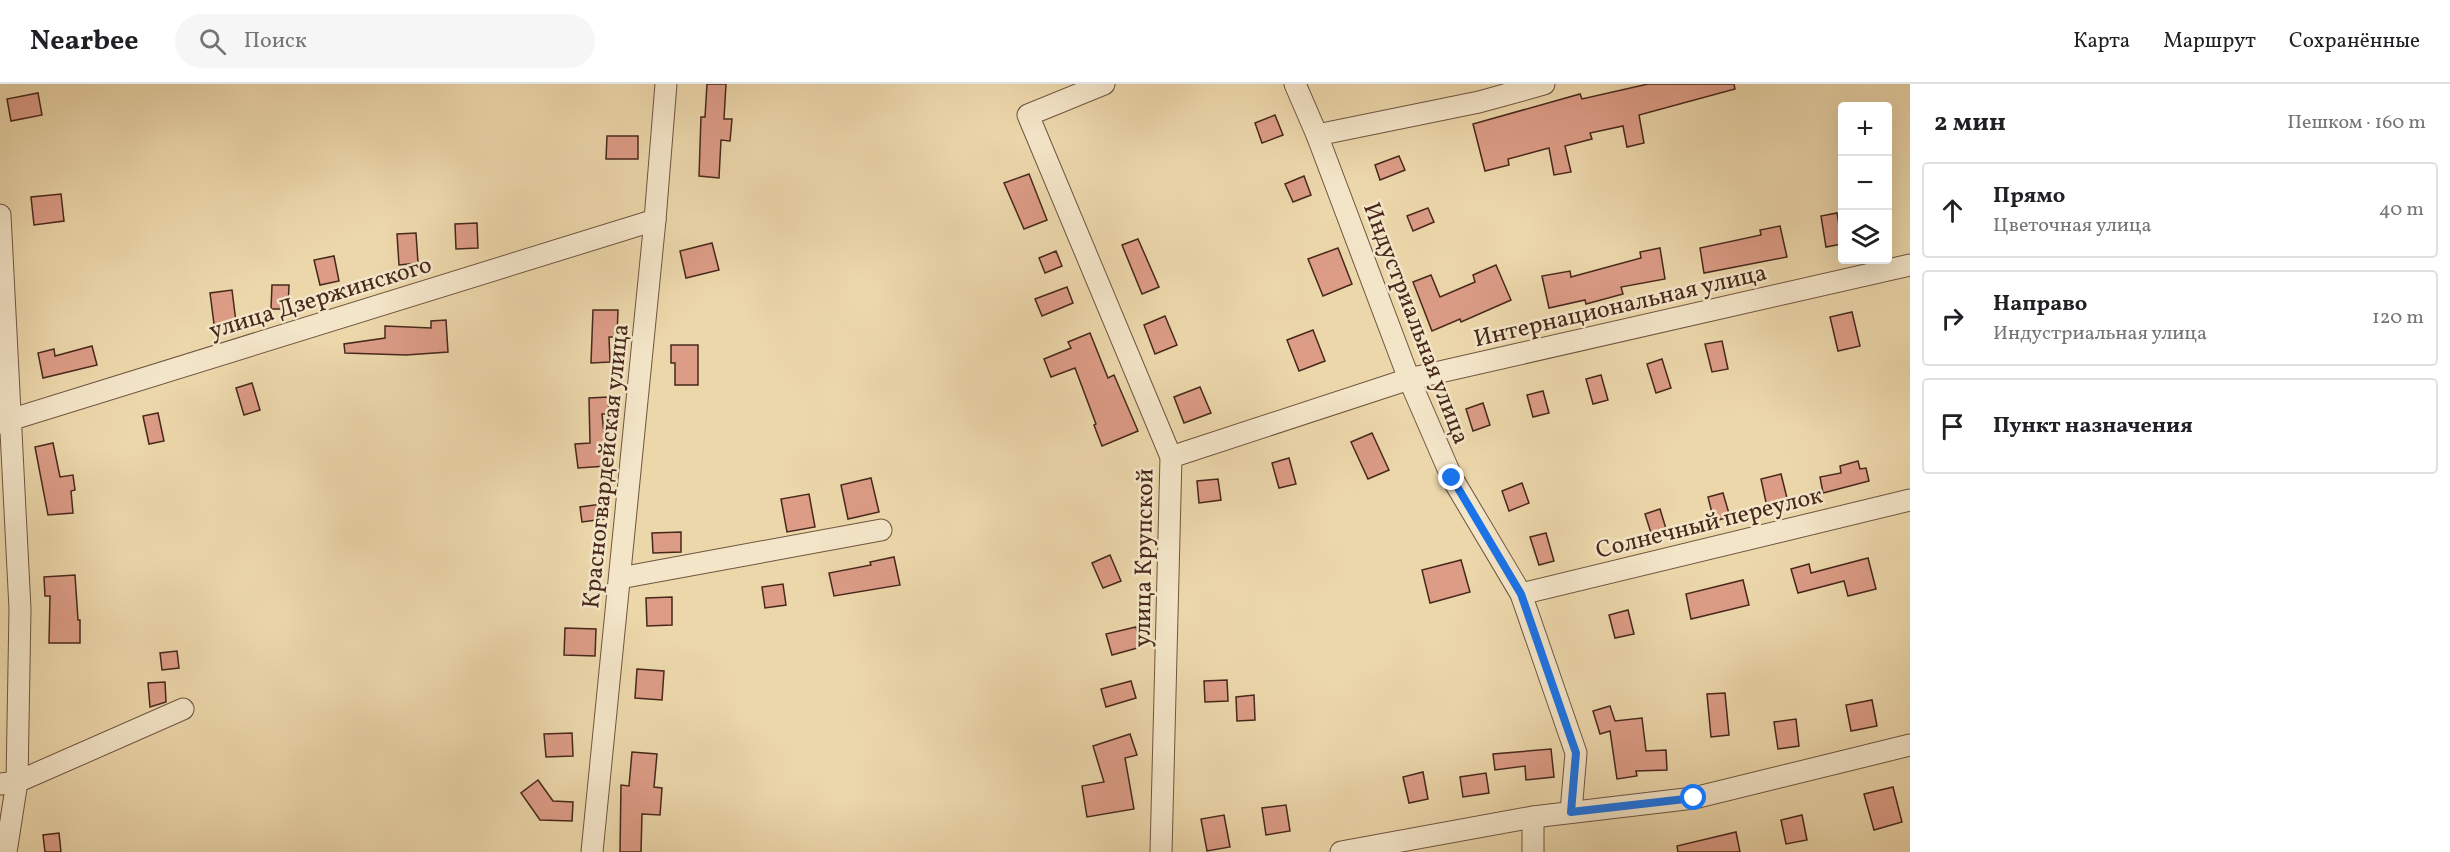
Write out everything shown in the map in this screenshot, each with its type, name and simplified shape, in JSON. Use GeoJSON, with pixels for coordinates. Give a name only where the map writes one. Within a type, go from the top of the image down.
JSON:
{"type":"FeatureCollection","features":[{"type":"Feature","properties":{"kind":"street","name":"Красногвардейская улица"},"geometry":{"type":"LineString","coordinates":[[592,852],[655,220],[666,84]]}},
{"type":"Feature","properties":{"kind":"street","name":"улица Крупской"},"geometry":{"type":"LineString","coordinates":[[1104,84],[1028,115],[1171,457],[1161,852]]}},
{"type":"Feature","properties":{"kind":"street","name":"Индустриальная улица"},"geometry":{"type":"LineString","coordinates":[[1295,84],[1317,135],[1409,379],[1452,478],[1521,594],[1576,753],[1571,812]]}},
{"type":"Feature","properties":{"kind":"street"},"geometry":{"type":"LineString","coordinates":[[1317,135],[1479,102],[1544,84]]}},
{"type":"Feature","properties":{"kind":"street"},"geometry":{"type":"LineString","coordinates":[[0,215],[4,421],[20,609],[8,783],[6,852]]}},
{"type":"Feature","properties":{"kind":"street","name":"улица Дзержинского"},"geometry":{"type":"LineString","coordinates":[[4,421],[655,220]]}},
{"type":"Feature","properties":{"kind":"street","name":"Интернациональная улица"},"geometry":{"type":"LineString","coordinates":[[1171,457],[1409,379],[1910,265]]}},
{"type":"Feature","properties":{"kind":"street","name":"Солнечный переулок"},"geometry":{"type":"LineString","coordinates":[[1521,594],[1910,500]]}},
{"type":"Feature","properties":{"kind":"street"},"geometry":{"type":"LineString","coordinates":[[620,578],[881,530]]}},
{"type":"Feature","properties":{"kind":"street"},"geometry":{"type":"LineString","coordinates":[[8,783],[183,709]]}},
{"type":"Feature","properties":{"kind":"street"},"geometry":{"type":"LineString","coordinates":[[1341,852],[1533,817],[1694,798],[1910,744]]}},
{"type":"Feature","properties":{"kind":"street"},"geometry":{"type":"LineString","coordinates":[[1533,817],[1533,852]]}},
{"type":"Feature","properties":{"kind":"building"},"geometry":{"type":"Polygon","coordinates":[[[707,84],[726,84],[724,119],[732,119],[730,141],[721,140],[719,178],[699,176],[701,117],[705,117],[707,84]]]}},
{"type":"Feature","properties":{"kind":"building"},"geometry":{"type":"Polygon","coordinates":[[[1648,84],[1734,84],[1735,89],[1639,115],[1644,143],[1627,147],[1623,126],[1590,133],[1592,139],[1565,146],[1571,172],[1554,175],[1549,148],[1508,159],[1509,165],[1485,171],[1473,124],[1580,94],[1582,99],[1648,84]]]}},
{"type":"Feature","properties":{"kind":"building"},"geometry":{"type":"Polygon","coordinates":[[[38,93],[42,115],[11,121],[7,99],[38,93]]]}},
{"type":"Feature","properties":{"kind":"building"},"geometry":{"type":"Polygon","coordinates":[[[1275,115],[1283,135],[1262,143],[1255,123],[1275,115]]]}},
{"type":"Feature","properties":{"kind":"building"},"geometry":{"type":"Polygon","coordinates":[[[607,136],[638,136],[638,159],[606,159],[607,136]]]}},
{"type":"Feature","properties":{"kind":"building"},"geometry":{"type":"Polygon","coordinates":[[[1399,156],[1405,170],[1380,180],[1375,165],[1399,156]]]}},
{"type":"Feature","properties":{"kind":"building"},"geometry":{"type":"Polygon","coordinates":[[[1029,174],[1047,220],[1024,229],[1004,183],[1029,174]]]}},
{"type":"Feature","properties":{"kind":"building"},"geometry":{"type":"Polygon","coordinates":[[[1304,176],[1311,195],[1293,202],[1285,184],[1304,176]]]}},
{"type":"Feature","properties":{"kind":"building"},"geometry":{"type":"Polygon","coordinates":[[[61,194],[64,221],[34,225],[31,197],[61,194]]]}},
{"type":"Feature","properties":{"kind":"building"},"geometry":{"type":"Polygon","coordinates":[[[1428,208],[1434,222],[1413,231],[1407,216],[1428,208]]]}},
{"type":"Feature","properties":{"kind":"building"},"geometry":{"type":"Polygon","coordinates":[[[1837,213],[1838,245],[1826,247],[1821,216],[1837,213]]]}},
{"type":"Feature","properties":{"kind":"building"},"geometry":{"type":"Polygon","coordinates":[[[477,223],[478,248],[456,249],[455,224],[477,223]]]}},
{"type":"Feature","properties":{"kind":"building"},"geometry":{"type":"Polygon","coordinates":[[[1780,226],[1787,257],[1704,273],[1700,248],[1761,235],[1760,230],[1780,226]]]}},
{"type":"Feature","properties":{"kind":"building"},"geometry":{"type":"Polygon","coordinates":[[[416,233],[418,263],[399,265],[397,234],[416,233]]]}},
{"type":"Feature","properties":{"kind":"building"},"geometry":{"type":"Polygon","coordinates":[[[1138,239],[1159,287],[1142,294],[1122,245],[1138,239]]]}},
{"type":"Feature","properties":{"kind":"building"},"geometry":{"type":"Polygon","coordinates":[[[712,243],[719,270],[686,278],[680,251],[712,243]]]}},
{"type":"Feature","properties":{"kind":"building"},"geometry":{"type":"Polygon","coordinates":[[[1338,248],[1352,284],[1323,296],[1308,259],[1338,248]]]}},
{"type":"Feature","properties":{"kind":"building"},"geometry":{"type":"Polygon","coordinates":[[[1660,248],[1665,279],[1621,287],[1623,294],[1586,304],[1585,300],[1549,308],[1542,276],[1570,271],[1571,277],[1641,258],[1640,252],[1660,248]]]}},
{"type":"Feature","properties":{"kind":"building"},"geometry":{"type":"Polygon","coordinates":[[[1056,251],[1062,266],[1045,273],[1039,258],[1056,251]]]}},
{"type":"Feature","properties":{"kind":"building"},"geometry":{"type":"Polygon","coordinates":[[[334,256],[339,281],[320,285],[314,260],[334,256]]]}},
{"type":"Feature","properties":{"kind":"building"},"geometry":{"type":"Polygon","coordinates":[[[1496,265],[1511,300],[1461,322],[1460,319],[1432,331],[1413,282],[1431,275],[1440,297],[1475,282],[1473,275],[1496,265]]]}},
{"type":"Feature","properties":{"kind":"building"},"geometry":{"type":"Polygon","coordinates":[[[272,285],[289,285],[288,309],[271,309],[272,285]]]}},
{"type":"Feature","properties":{"kind":"building"},"geometry":{"type":"Polygon","coordinates":[[[1067,287],[1073,303],[1042,316],[1035,299],[1067,287]]]}},
{"type":"Feature","properties":{"kind":"building"},"geometry":{"type":"Polygon","coordinates":[[[232,290],[236,322],[214,324],[210,293],[232,290]]]}},
{"type":"Feature","properties":{"kind":"building"},"geometry":{"type":"Polygon","coordinates":[[[593,310],[618,310],[617,337],[609,337],[610,362],[591,363],[593,310]]]}},
{"type":"Feature","properties":{"kind":"building"},"geometry":{"type":"Polygon","coordinates":[[[1852,312],[1860,346],[1838,351],[1830,317],[1852,312]]]}},
{"type":"Feature","properties":{"kind":"building"},"geometry":{"type":"Polygon","coordinates":[[[1165,316],[1177,345],[1155,354],[1144,325],[1165,316]]]}},
{"type":"Feature","properties":{"kind":"building"},"geometry":{"type":"Polygon","coordinates":[[[446,320],[448,352],[406,355],[345,353],[344,344],[385,338],[385,326],[431,328],[431,321],[446,320]]]}},
{"type":"Feature","properties":{"kind":"building"},"geometry":{"type":"Polygon","coordinates":[[[1313,330],[1325,361],[1299,371],[1287,340],[1313,330]]]}},
{"type":"Feature","properties":{"kind":"building"},"geometry":{"type":"Polygon","coordinates":[[[1090,333],[1108,378],[1114,375],[1138,431],[1102,446],[1075,368],[1051,377],[1044,359],[1071,348],[1068,342],[1090,333]]]}},
{"type":"Feature","properties":{"kind":"building"},"geometry":{"type":"Polygon","coordinates":[[[1722,341],[1728,369],[1712,372],[1705,344],[1722,341]]]}},
{"type":"Feature","properties":{"kind":"building"},"geometry":{"type":"Polygon","coordinates":[[[671,345],[698,345],[698,385],[675,385],[675,363],[671,363],[671,345]]]}},
{"type":"Feature","properties":{"kind":"building"},"geometry":{"type":"Polygon","coordinates":[[[92,346],[97,365],[43,378],[38,353],[54,349],[55,356],[92,346]]]}},
{"type":"Feature","properties":{"kind":"building"},"geometry":{"type":"Polygon","coordinates":[[[1662,359],[1671,388],[1656,393],[1647,364],[1662,359]]]}},
{"type":"Feature","properties":{"kind":"building"},"geometry":{"type":"Polygon","coordinates":[[[1601,375],[1608,400],[1593,404],[1586,379],[1601,375]]]}},
{"type":"Feature","properties":{"kind":"building"},"geometry":{"type":"Polygon","coordinates":[[[252,383],[260,410],[244,415],[236,388],[252,383]]]}},
{"type":"Feature","properties":{"kind":"building"},"geometry":{"type":"Polygon","coordinates":[[[1200,387],[1211,413],[1184,423],[1174,397],[1200,387]]]}},
{"type":"Feature","properties":{"kind":"building"},"geometry":{"type":"Polygon","coordinates":[[[1543,391],[1549,413],[1533,417],[1527,395],[1543,391]]]}},
{"type":"Feature","properties":{"kind":"building"},"geometry":{"type":"Polygon","coordinates":[[[608,397],[609,414],[602,414],[607,466],[578,468],[575,444],[590,443],[589,398],[608,397]]]}},
{"type":"Feature","properties":{"kind":"building"},"geometry":{"type":"Polygon","coordinates":[[[1483,403],[1490,425],[1473,431],[1466,409],[1483,403]]]}},
{"type":"Feature","properties":{"kind":"building"},"geometry":{"type":"Polygon","coordinates":[[[158,413],[164,441],[149,444],[143,416],[158,413]]]}},
{"type":"Feature","properties":{"kind":"building"},"geometry":{"type":"Polygon","coordinates":[[[1372,433],[1389,470],[1368,479],[1351,442],[1372,433]]]}},
{"type":"Feature","properties":{"kind":"building"},"geometry":{"type":"Polygon","coordinates":[[[53,443],[60,477],[73,475],[75,490],[71,491],[73,513],[48,515],[35,447],[53,443]]]}},
{"type":"Feature","properties":{"kind":"building"},"geometry":{"type":"Polygon","coordinates":[[[1289,458],[1296,484],[1279,488],[1272,463],[1289,458]]]}},
{"type":"Feature","properties":{"kind":"building"},"geometry":{"type":"Polygon","coordinates":[[[1858,461],[1860,469],[1866,468],[1869,481],[1823,493],[1820,477],[1841,473],[1840,466],[1858,461]]]}},
{"type":"Feature","properties":{"kind":"building"},"geometry":{"type":"Polygon","coordinates":[[[1781,474],[1788,502],[1767,507],[1761,479],[1781,474]]]}},
{"type":"Feature","properties":{"kind":"building"},"geometry":{"type":"Polygon","coordinates":[[[871,478],[879,512],[848,519],[841,485],[871,478]]]}},
{"type":"Feature","properties":{"kind":"building"},"geometry":{"type":"Polygon","coordinates":[[[1218,479],[1221,500],[1199,503],[1197,481],[1218,479]]]}},
{"type":"Feature","properties":{"kind":"building"},"geometry":{"type":"Polygon","coordinates":[[[1522,483],[1529,503],[1509,511],[1502,491],[1522,483]]]}},
{"type":"Feature","properties":{"kind":"building"},"geometry":{"type":"Polygon","coordinates":[[[1723,493],[1730,517],[1714,521],[1708,497],[1723,493]]]}},
{"type":"Feature","properties":{"kind":"building"},"geometry":{"type":"Polygon","coordinates":[[[809,494],[815,527],[787,532],[781,499],[809,494]]]}},
{"type":"Feature","properties":{"kind":"building"},"geometry":{"type":"Polygon","coordinates":[[[602,504],[604,519],[582,522],[580,507],[602,504]]]}},
{"type":"Feature","properties":{"kind":"building"},"geometry":{"type":"Polygon","coordinates":[[[1660,509],[1667,532],[1652,536],[1645,514],[1660,509]]]}},
{"type":"Feature","properties":{"kind":"building"},"geometry":{"type":"Polygon","coordinates":[[[681,532],[681,552],[653,553],[652,533],[681,532]]]}},
{"type":"Feature","properties":{"kind":"building"},"geometry":{"type":"Polygon","coordinates":[[[1546,533],[1554,561],[1539,565],[1530,537],[1546,533]]]}},
{"type":"Feature","properties":{"kind":"building"},"geometry":{"type":"Polygon","coordinates":[[[1110,555],[1121,581],[1103,588],[1092,563],[1110,555]]]}},
{"type":"Feature","properties":{"kind":"building"},"geometry":{"type":"Polygon","coordinates":[[[894,557],[900,585],[834,596],[829,573],[871,565],[870,562],[894,557]]]}},
{"type":"Feature","properties":{"kind":"building"},"geometry":{"type":"Polygon","coordinates":[[[1868,558],[1876,589],[1848,596],[1844,581],[1798,593],[1791,569],[1809,564],[1811,573],[1868,558]]]}},
{"type":"Feature","properties":{"kind":"building"},"geometry":{"type":"Polygon","coordinates":[[[1461,560],[1470,592],[1430,603],[1422,570],[1461,560]]]}},
{"type":"Feature","properties":{"kind":"building"},"geometry":{"type":"Polygon","coordinates":[[[75,575],[80,643],[49,643],[50,596],[45,596],[44,577],[75,575]]]}},
{"type":"Feature","properties":{"kind":"building"},"geometry":{"type":"Polygon","coordinates":[[[1743,580],[1749,605],[1691,619],[1686,594],[1743,580]]]}},
{"type":"Feature","properties":{"kind":"building"},"geometry":{"type":"Polygon","coordinates":[[[783,584],[786,605],[765,608],[762,587],[783,584]]]}},
{"type":"Feature","properties":{"kind":"building"},"geometry":{"type":"Polygon","coordinates":[[[672,597],[672,625],[647,626],[646,598],[672,597]]]}},
{"type":"Feature","properties":{"kind":"building"},"geometry":{"type":"Polygon","coordinates":[[[1628,610],[1634,634],[1615,638],[1609,615],[1628,610]]]}},
{"type":"Feature","properties":{"kind":"building"},"geometry":{"type":"Polygon","coordinates":[[[1136,627],[1141,647],[1112,655],[1106,634],[1136,627]]]}},
{"type":"Feature","properties":{"kind":"building"},"geometry":{"type":"Polygon","coordinates":[[[565,628],[596,629],[595,656],[564,655],[565,628]]]}},
{"type":"Feature","properties":{"kind":"building"},"geometry":{"type":"Polygon","coordinates":[[[177,651],[179,668],[162,670],[160,653],[177,651]]]}},
{"type":"Feature","properties":{"kind":"building"},"geometry":{"type":"Polygon","coordinates":[[[637,669],[664,671],[662,700],[635,698],[637,669]]]}},
{"type":"Feature","properties":{"kind":"building"},"geometry":{"type":"Polygon","coordinates":[[[1227,680],[1228,701],[1205,702],[1204,681],[1227,680]]]}},
{"type":"Feature","properties":{"kind":"building"},"geometry":{"type":"Polygon","coordinates":[[[1131,681],[1136,698],[1106,707],[1101,689],[1131,681]]]}},
{"type":"Feature","properties":{"kind":"building"},"geometry":{"type":"Polygon","coordinates":[[[165,682],[166,702],[150,707],[148,683],[165,682]]]}},
{"type":"Feature","properties":{"kind":"building"},"geometry":{"type":"Polygon","coordinates":[[[1725,693],[1729,735],[1711,737],[1707,694],[1725,693]]]}},
{"type":"Feature","properties":{"kind":"building"},"geometry":{"type":"Polygon","coordinates":[[[1254,695],[1255,720],[1237,721],[1236,697],[1254,695]]]}},
{"type":"Feature","properties":{"kind":"building"},"geometry":{"type":"Polygon","coordinates":[[[1872,700],[1877,726],[1851,731],[1846,705],[1872,700]]]}},
{"type":"Feature","properties":{"kind":"building"},"geometry":{"type":"Polygon","coordinates":[[[1610,706],[1615,721],[1642,718],[1646,751],[1666,750],[1667,770],[1636,771],[1637,776],[1617,779],[1610,731],[1600,734],[1593,711],[1610,706]]]}},
{"type":"Feature","properties":{"kind":"building"},"geometry":{"type":"Polygon","coordinates":[[[1796,719],[1799,746],[1778,749],[1774,722],[1796,719]]]}},
{"type":"Feature","properties":{"kind":"building"},"geometry":{"type":"Polygon","coordinates":[[[572,733],[573,756],[546,757],[544,734],[572,733]]]}},
{"type":"Feature","properties":{"kind":"building"},"geometry":{"type":"Polygon","coordinates":[[[1130,734],[1137,755],[1125,758],[1134,809],[1087,817],[1082,786],[1104,782],[1093,746],[1130,734]]]}},
{"type":"Feature","properties":{"kind":"building"},"geometry":{"type":"Polygon","coordinates":[[[1551,749],[1554,777],[1526,780],[1525,766],[1495,770],[1493,754],[1551,749]]]}},
{"type":"Feature","properties":{"kind":"building"},"geometry":{"type":"Polygon","coordinates":[[[632,752],[657,754],[654,787],[662,788],[660,815],[642,814],[641,852],[620,852],[621,785],[629,786],[632,752]]]}},
{"type":"Feature","properties":{"kind":"building"},"geometry":{"type":"Polygon","coordinates":[[[1423,772],[1428,799],[1409,803],[1403,777],[1423,772]]]}},
{"type":"Feature","properties":{"kind":"building"},"geometry":{"type":"Polygon","coordinates":[[[1486,773],[1489,793],[1463,797],[1460,777],[1486,773]]]}},
{"type":"Feature","properties":{"kind":"building"},"geometry":{"type":"Polygon","coordinates":[[[538,780],[553,801],[573,802],[572,821],[540,820],[521,793],[538,780]]]}},
{"type":"Feature","properties":{"kind":"building"},"geometry":{"type":"Polygon","coordinates":[[[1893,787],[1902,822],[1874,830],[1864,794],[1893,787]]]}},
{"type":"Feature","properties":{"kind":"building"},"geometry":{"type":"Polygon","coordinates":[[[1286,805],[1290,831],[1266,835],[1262,808],[1286,805]]]}},
{"type":"Feature","properties":{"kind":"building"},"geometry":{"type":"Polygon","coordinates":[[[1224,815],[1230,847],[1207,851],[1201,819],[1224,815]]]}},
{"type":"Feature","properties":{"kind":"building"},"geometry":{"type":"Polygon","coordinates":[[[1802,815],[1807,840],[1786,844],[1781,820],[1802,815]]]}},
{"type":"Feature","properties":{"kind":"building"},"geometry":{"type":"Polygon","coordinates":[[[1736,832],[1740,852],[1678,852],[1677,846],[1736,832]]]}},
{"type":"Feature","properties":{"kind":"building"},"geometry":{"type":"Polygon","coordinates":[[[59,833],[61,852],[45,852],[43,835],[59,833]]]}},
{"type":"Feature","properties":{"kind":"route"},"geometry":{"type":"LineString","coordinates":[[1452,478],[1521,594],[1576,753],[1571,812],[1694,798]]}}]}
